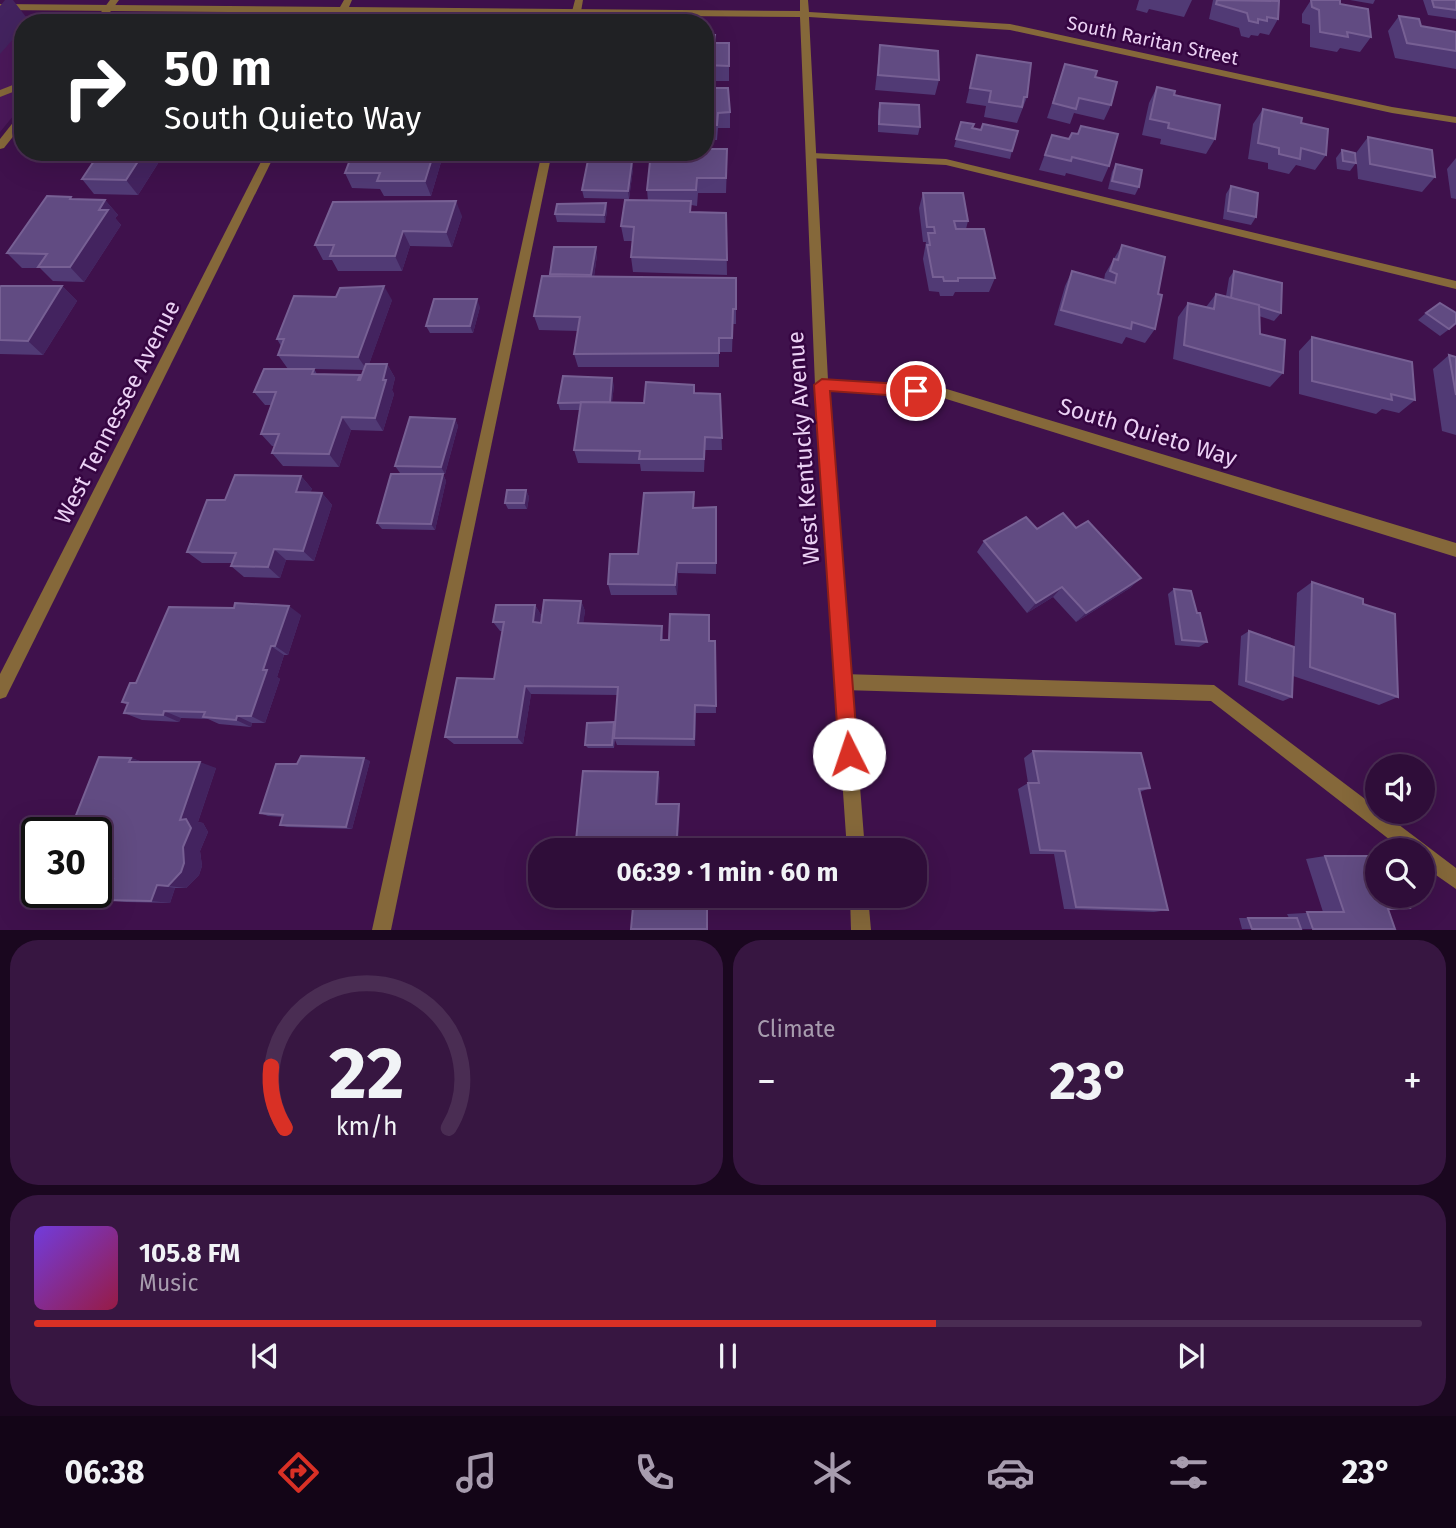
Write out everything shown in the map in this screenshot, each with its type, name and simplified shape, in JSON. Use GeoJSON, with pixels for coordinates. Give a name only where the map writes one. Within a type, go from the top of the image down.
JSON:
{"type":"FeatureCollection","features":[{"type":"Feature","properties":{"kind":"street"},"geometry":{"type":"LineString","coordinates":[[341,14],[348,0]]}},
{"type":"Feature","properties":{"kind":"street","name":"South Raritan Street"},"geometry":{"type":"LineString","coordinates":[[0,7],[112,4],[476,14]]}},
{"type":"Feature","properties":{"kind":"street","name":"South Raritan Street"},"geometry":{"type":"LineString","coordinates":[[645,14],[805,7],[1010,27],[1392,110],[1456,120]]}},
{"type":"Feature","properties":{"kind":"street","name":"West Kentucky Avenue"},"geometry":{"type":"LineString","coordinates":[[805,7],[822,385],[855,838]]}},
{"type":"Feature","properties":{"kind":"street"},"geometry":{"type":"LineString","coordinates":[[0,146],[14,128]]}},
{"type":"Feature","properties":{"kind":"street"},"geometry":{"type":"LineString","coordinates":[[812,156],[946,162],[1456,285]]}},
{"type":"Feature","properties":{"kind":"street","name":"West Tennessee Avenue"},"geometry":{"type":"LineString","coordinates":[[0,691],[266,161]]}},
{"type":"Feature","properties":{"kind":"street"},"geometry":{"type":"LineString","coordinates":[[382,929],[545,161]]}},
{"type":"Feature","properties":{"kind":"street","name":"South Quieto Way"},"geometry":{"type":"LineString","coordinates":[[822,385],[940,392],[1456,550]]}},
{"type":"Feature","properties":{"kind":"street"},"geometry":{"type":"LineString","coordinates":[[843,682],[1214,693],[1402,838]]}},
{"type":"Feature","properties":{"kind":"street"},"geometry":{"type":"LineString","coordinates":[[1435,864],[1456,880]]}},
{"type":"Feature","properties":{"kind":"street"},"geometry":{"type":"LineString","coordinates":[[860,908],[861,929]]}},
{"type":"Feature","properties":{"kind":"shaded area"},"geometry":{"type":"Polygon","coordinates":[[[0,16],[14,16],[14,115],[0,132],[0,16]]]}},
{"type":"Feature","properties":{"kind":"building"},"geometry":{"type":"Polygon","coordinates":[[[1217,0],[1279,1],[1278,19],[1267,17],[1267,21],[1258,19],[1258,23],[1249,21],[1247,13],[1216,4],[1217,0]]]}},
{"type":"Feature","properties":{"kind":"building"},"geometry":{"type":"Polygon","coordinates":[[[1311,0],[1340,0],[1340,4],[1368,9],[1371,37],[1347,32],[1348,37],[1320,32],[1319,10],[1312,7],[1311,0]]]}},
{"type":"Feature","properties":{"kind":"building"},"geometry":{"type":"Polygon","coordinates":[[[1432,0],[1456,0],[1456,10],[1434,7],[1432,0]]]}},
{"type":"Feature","properties":{"kind":"building"},"geometry":{"type":"Polygon","coordinates":[[[1399,16],[1419,19],[1421,26],[1456,32],[1456,51],[1407,43],[1399,16]]]}},
{"type":"Feature","properties":{"kind":"building"},"geometry":{"type":"Polygon","coordinates":[[[714,43],[729,43],[729,66],[714,65],[714,43]]]}},
{"type":"Feature","properties":{"kind":"building"},"geometry":{"type":"Polygon","coordinates":[[[880,45],[938,51],[939,80],[878,75],[880,45]]]}},
{"type":"Feature","properties":{"kind":"building"},"geometry":{"type":"Polygon","coordinates":[[[977,55],[1031,63],[1027,97],[1024,97],[1022,107],[989,102],[991,91],[970,88],[977,55]]]}},
{"type":"Feature","properties":{"kind":"building"},"geometry":{"type":"Polygon","coordinates":[[[1065,64],[1097,71],[1095,77],[1117,82],[1111,105],[1079,98],[1076,109],[1053,103],[1065,64]]]}},
{"type":"Feature","properties":{"kind":"building"},"geometry":{"type":"Polygon","coordinates":[[[1157,87],[1175,91],[1174,95],[1220,105],[1215,139],[1168,128],[1169,123],[1150,119],[1157,87]]]}},
{"type":"Feature","properties":{"kind":"building"},"geometry":{"type":"Polygon","coordinates":[[[714,88],[728,88],[730,112],[718,113],[717,125],[714,125],[714,88]]]}},
{"type":"Feature","properties":{"kind":"building"},"geometry":{"type":"Polygon","coordinates":[[[880,103],[919,105],[920,127],[879,124],[880,103]]]}},
{"type":"Feature","properties":{"kind":"building"},"geometry":{"type":"Polygon","coordinates":[[[1263,109],[1302,118],[1301,123],[1328,129],[1326,155],[1301,148],[1300,159],[1279,154],[1279,148],[1258,143],[1263,109]]]}},
{"type":"Feature","properties":{"kind":"building"},"geometry":{"type":"Polygon","coordinates":[[[961,122],[974,124],[972,128],[981,130],[983,124],[1018,131],[1012,151],[956,139],[961,122]]]}},
{"type":"Feature","properties":{"kind":"building"},"geometry":{"type":"Polygon","coordinates":[[[1081,126],[1118,134],[1109,166],[1072,157],[1071,161],[1045,155],[1052,135],[1069,139],[1072,133],[1078,134],[1081,126]]]}},
{"type":"Feature","properties":{"kind":"building"},"geometry":{"type":"Polygon","coordinates":[[[1368,137],[1432,150],[1435,177],[1370,164],[1368,137]]]}},
{"type":"Feature","properties":{"kind":"building"},"geometry":{"type":"Polygon","coordinates":[[[714,149],[727,149],[726,178],[697,178],[696,190],[647,190],[650,161],[714,161],[714,149]]]}},
{"type":"Feature","properties":{"kind":"building"},"geometry":{"type":"Polygon","coordinates":[[[1342,150],[1355,153],[1356,163],[1343,161],[1342,150]]]}},
{"type":"Feature","properties":{"kind":"building"},"geometry":{"type":"Polygon","coordinates":[[[94,161],[138,161],[126,180],[82,179],[94,161]]]}},
{"type":"Feature","properties":{"kind":"building"},"geometry":{"type":"Polygon","coordinates":[[[350,161],[431,161],[425,181],[377,181],[380,173],[345,173],[350,161]]]}},
{"type":"Feature","properties":{"kind":"building"},"geometry":{"type":"Polygon","coordinates":[[[588,161],[632,161],[628,191],[582,190],[588,161]]]}},
{"type":"Feature","properties":{"kind":"building"},"geometry":{"type":"Polygon","coordinates":[[[1116,164],[1142,170],[1139,187],[1112,181],[1116,164]]]}},
{"type":"Feature","properties":{"kind":"building"},"geometry":{"type":"Polygon","coordinates":[[[1231,186],[1258,193],[1256,217],[1228,211],[1231,186]]]}},
{"type":"Feature","properties":{"kind":"building"},"geometry":{"type":"Polygon","coordinates":[[[923,193],[963,193],[968,221],[954,221],[956,229],[984,229],[995,278],[958,278],[958,281],[944,281],[943,277],[933,277],[927,245],[930,245],[928,233],[935,233],[934,227],[927,227],[923,193]]]}},
{"type":"Feature","properties":{"kind":"building"},"geometry":{"type":"Polygon","coordinates":[[[47,196],[105,200],[99,210],[108,210],[70,267],[38,267],[47,254],[7,253],[47,196]]]}},
{"type":"Feature","properties":{"kind":"building"},"geometry":{"type":"Polygon","coordinates":[[[625,200],[691,201],[690,212],[726,213],[727,260],[631,257],[634,227],[621,226],[625,200]]]}},
{"type":"Feature","properties":{"kind":"building"},"geometry":{"type":"Polygon","coordinates":[[[456,201],[446,232],[403,231],[395,256],[330,256],[334,245],[315,245],[333,202],[456,201]]]}},
{"type":"Feature","properties":{"kind":"building"},"geometry":{"type":"Polygon","coordinates":[[[606,203],[604,215],[555,214],[557,204],[606,203]]]}},
{"type":"Feature","properties":{"kind":"building"},"geometry":{"type":"Polygon","coordinates":[[[1122,245],[1165,257],[1158,294],[1162,295],[1155,329],[1132,322],[1131,329],[1061,310],[1072,271],[1115,283],[1117,274],[1110,271],[1114,259],[1118,260],[1122,245]]]}},
{"type":"Feature","properties":{"kind":"building"},"geometry":{"type":"Polygon","coordinates":[[[554,247],[596,247],[591,275],[550,274],[554,247]]]}},
{"type":"Feature","properties":{"kind":"building"},"geometry":{"type":"Polygon","coordinates":[[[1234,271],[1282,283],[1281,313],[1231,298],[1234,271]]]}},
{"type":"Feature","properties":{"kind":"building"},"geometry":{"type":"Polygon","coordinates":[[[542,276],[736,278],[732,338],[719,338],[719,353],[574,354],[580,317],[534,316],[542,276]]]}},
{"type":"Feature","properties":{"kind":"building"},"geometry":{"type":"Polygon","coordinates":[[[1,286],[62,286],[28,341],[0,340],[1,286]]]}},
{"type":"Feature","properties":{"kind":"building"},"geometry":{"type":"Polygon","coordinates":[[[384,286],[358,357],[278,355],[284,339],[277,339],[294,296],[336,297],[340,288],[384,286]]]}},
{"type":"Feature","properties":{"kind":"building"},"geometry":{"type":"Polygon","coordinates":[[[1216,294],[1259,305],[1260,334],[1285,340],[1283,373],[1184,345],[1188,303],[1214,309],[1216,294]]]}},
{"type":"Feature","properties":{"kind":"building"},"geometry":{"type":"Polygon","coordinates":[[[434,299],[477,299],[470,326],[426,326],[434,299]]]}},
{"type":"Feature","properties":{"kind":"building"},"geometry":{"type":"Polygon","coordinates":[[[1440,303],[1456,313],[1456,323],[1449,329],[1426,313],[1440,303]]]}},
{"type":"Feature","properties":{"kind":"building"},"geometry":{"type":"Polygon","coordinates":[[[1312,337],[1412,362],[1415,400],[1391,394],[1392,400],[1312,381],[1312,337]]]}},
{"type":"Feature","properties":{"kind":"building"},"geometry":{"type":"Polygon","coordinates":[[[1449,355],[1456,357],[1456,395],[1449,355]]]}},
{"type":"Feature","properties":{"kind":"building"},"geometry":{"type":"Polygon","coordinates":[[[366,364],[387,364],[383,380],[386,380],[375,418],[342,417],[329,454],[272,453],[279,434],[261,434],[276,392],[254,392],[264,369],[314,369],[312,374],[360,375],[360,380],[366,364]]]}},
{"type":"Feature","properties":{"kind":"building"},"geometry":{"type":"Polygon","coordinates":[[[563,376],[612,378],[610,402],[558,403],[563,376]]]}},
{"type":"Feature","properties":{"kind":"building"},"geometry":{"type":"Polygon","coordinates":[[[646,382],[694,385],[694,393],[720,394],[722,438],[705,437],[704,459],[639,459],[640,451],[574,450],[581,402],[644,403],[646,382]]]}},
{"type":"Feature","properties":{"kind":"building"},"geometry":{"type":"Polygon","coordinates":[[[410,417],[455,419],[441,467],[395,466],[410,417]]]}},
{"type":"Feature","properties":{"kind":"building"},"geometry":{"type":"Polygon","coordinates":[[[391,474],[443,474],[431,524],[377,523],[391,474]]]}},
{"type":"Feature","properties":{"kind":"building"},"geometry":{"type":"Polygon","coordinates":[[[235,475],[301,476],[296,492],[322,493],[303,551],[274,549],[268,567],[231,566],[236,553],[187,552],[207,500],[225,500],[235,475]]]}},
{"type":"Feature","properties":{"kind":"building"},"geometry":{"type":"Polygon","coordinates":[[[507,490],[526,490],[524,503],[505,503],[507,490]]]}},
{"type":"Feature","properties":{"kind":"building"},"geometry":{"type":"Polygon","coordinates":[[[694,492],[693,508],[716,507],[716,563],[677,563],[675,585],[608,584],[610,554],[638,554],[644,493],[694,492]]]}},
{"type":"Feature","properties":{"kind":"building"},"geometry":{"type":"Polygon","coordinates":[[[1063,513],[1076,528],[1088,521],[1141,578],[1086,613],[1062,587],[1036,603],[984,541],[1026,517],[1037,529],[1063,513]]]}},
{"type":"Feature","properties":{"kind":"building"},"geometry":{"type":"Polygon","coordinates":[[[1312,582],[1363,599],[1363,604],[1395,614],[1398,697],[1310,667],[1312,582]]]}},
{"type":"Feature","properties":{"kind":"building"},"geometry":{"type":"Polygon","coordinates":[[[1174,589],[1191,591],[1207,642],[1182,640],[1174,589]]]}},
{"type":"Feature","properties":{"kind":"building"},"geometry":{"type":"Polygon","coordinates":[[[544,600],[581,601],[578,623],[662,626],[661,640],[669,640],[670,614],[709,615],[709,641],[715,641],[716,706],[695,705],[694,739],[614,738],[618,687],[525,686],[517,737],[445,737],[457,678],[494,679],[504,622],[493,622],[496,605],[535,605],[533,622],[541,623],[544,600]]]}},
{"type":"Feature","properties":{"kind":"building"},"geometry":{"type":"Polygon","coordinates":[[[235,603],[289,606],[275,646],[271,646],[263,670],[267,670],[251,716],[237,716],[236,720],[203,717],[205,712],[164,711],[163,715],[124,713],[128,703],[122,702],[130,683],[136,683],[169,607],[234,608],[235,603]]]}},
{"type":"Feature","properties":{"kind":"building"},"geometry":{"type":"Polygon","coordinates":[[[1249,631],[1294,647],[1292,697],[1246,681],[1249,631]]]}},
{"type":"Feature","properties":{"kind":"building"},"geometry":{"type":"Polygon","coordinates":[[[614,722],[612,745],[585,745],[587,723],[614,722]]]}},
{"type":"Feature","properties":{"kind":"building"},"geometry":{"type":"Polygon","coordinates":[[[1033,751],[1141,753],[1150,788],[1139,789],[1168,910],[1076,907],[1065,851],[1040,850],[1028,783],[1039,783],[1033,751]]]}},
{"type":"Feature","properties":{"kind":"building"},"geometry":{"type":"Polygon","coordinates":[[[301,756],[364,758],[346,827],[280,825],[283,815],[260,813],[276,764],[297,764],[301,756]]]}},
{"type":"Feature","properties":{"kind":"building"},"geometry":{"type":"Polygon","coordinates":[[[99,757],[131,758],[129,762],[200,762],[180,820],[186,819],[191,828],[183,847],[184,863],[181,872],[168,886],[157,885],[151,901],[112,900],[112,817],[75,817],[99,757]]]}},
{"type":"Feature","properties":{"kind":"building"},"geometry":{"type":"Polygon","coordinates":[[[583,771],[658,772],[656,804],[679,804],[677,838],[576,838],[583,771]]]}},
{"type":"Feature","properties":{"kind":"building"},"geometry":{"type":"Polygon","coordinates":[[[1325,856],[1365,856],[1365,908],[1410,908],[1388,909],[1395,929],[1313,929],[1307,912],[1344,912],[1325,856]]]}},
{"type":"Feature","properties":{"kind":"building"},"geometry":{"type":"Polygon","coordinates":[[[633,908],[707,908],[707,929],[631,929],[633,908]]]}},
{"type":"Feature","properties":{"kind":"building"},"geometry":{"type":"Polygon","coordinates":[[[1248,918],[1297,918],[1301,929],[1252,929],[1248,918]]]}},
{"type":"Feature","properties":{"kind":"route"},"geometry":{"type":"LineString","coordinates":[[849,754],[822,385],[916,391]]}}]}
